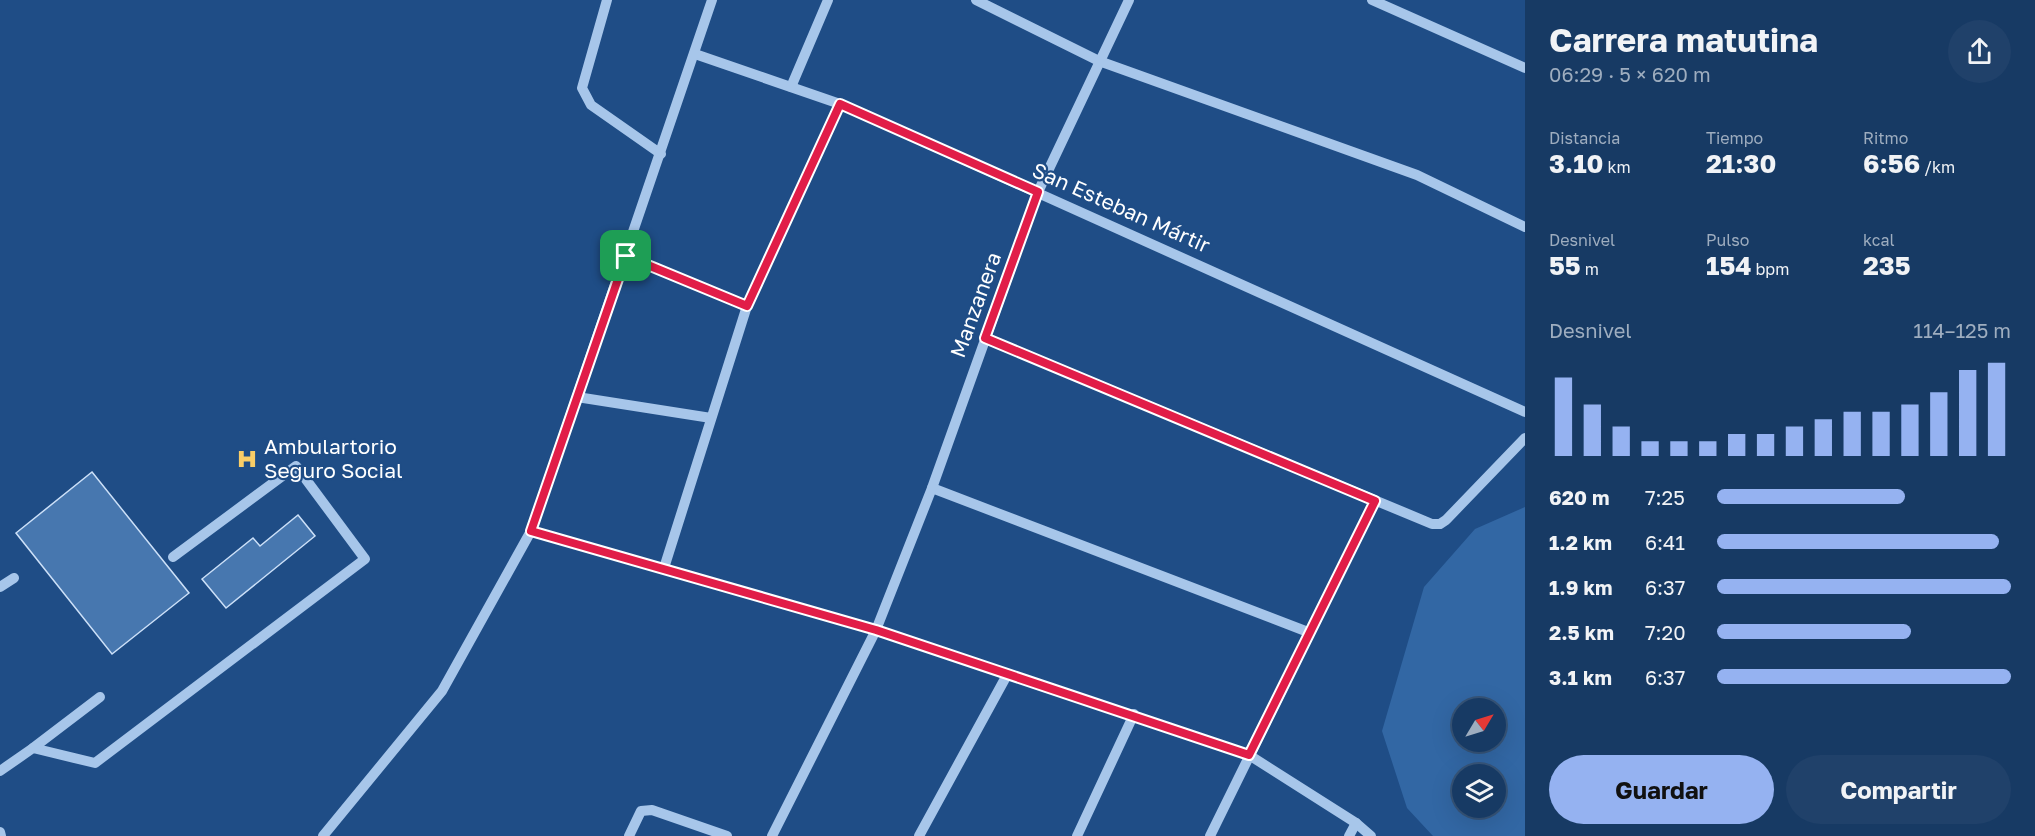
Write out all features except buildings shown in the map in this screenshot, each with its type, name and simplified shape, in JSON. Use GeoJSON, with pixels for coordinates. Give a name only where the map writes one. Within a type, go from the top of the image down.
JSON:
{"type":"FeatureCollection","features":[{"type":"Feature","properties":{"kind":"street"},"geometry":{"type":"LineString","coordinates":[[607,0],[582,88],[584,97],[591,105],[661,154]]}},
{"type":"Feature","properties":{"kind":"street"},"geometry":{"type":"LineString","coordinates":[[323,836],[442,690],[531,531],[712,0]]}},
{"type":"Feature","properties":{"kind":"street"},"geometry":{"type":"LineString","coordinates":[[791,87],[828,0]]}},
{"type":"Feature","properties":{"kind":"street"},"geometry":{"type":"LineString","coordinates":[[976,0],[1099,61],[1417,175],[1525,227]]}},
{"type":"Feature","properties":{"kind":"street","name":"Manzanera"},"geometry":{"type":"LineString","coordinates":[[772,836],[876,630],[932,488],[1038,192],[1129,0]]}},
{"type":"Feature","properties":{"kind":"street"},"geometry":{"type":"LineString","coordinates":[[1372,0],[1525,68]]}},
{"type":"Feature","properties":{"kind":"street","name":"San Esteban Mártir"},"geometry":{"type":"LineString","coordinates":[[695,54],[840,104],[1525,412]]}},
{"type":"Feature","properties":{"kind":"street"},"geometry":{"type":"LineString","coordinates":[[664,568],[747,306],[840,104]]}},
{"type":"Feature","properties":{"kind":"street"},"geometry":{"type":"LineString","coordinates":[[626,256],[747,306]]}},
{"type":"Feature","properties":{"kind":"street"},"geometry":{"type":"LineString","coordinates":[[985,338],[1432,524],[1440,524],[1525,438]]}},
{"type":"Feature","properties":{"kind":"street"},"geometry":{"type":"LineString","coordinates":[[577,397],[711,418]]}},
{"type":"Feature","properties":{"kind":"street"},"geometry":{"type":"LineString","coordinates":[[33,748],[95,763],[365,559],[296,466],[173,557]]}},
{"type":"Feature","properties":{"kind":"street"},"geometry":{"type":"LineString","coordinates":[[932,488],[1308,632]]}},
{"type":"Feature","properties":{"kind":"street"},"geometry":{"type":"LineString","coordinates":[[1210,836],[1308,632],[1375,501]]}},
{"type":"Feature","properties":{"kind":"street"},"geometry":{"type":"LineString","coordinates":[[531,531],[876,630],[1007,675],[1134,714],[1249,755],[1356,823],[1371,836]]}},
{"type":"Feature","properties":{"kind":"street"},"geometry":{"type":"LineString","coordinates":[[0,587],[14,578]]}},
{"type":"Feature","properties":{"kind":"street"},"geometry":{"type":"LineString","coordinates":[[920,836],[1007,675]]}},
{"type":"Feature","properties":{"kind":"street"},"geometry":{"type":"LineString","coordinates":[[0,771],[100,697]]}},
{"type":"Feature","properties":{"kind":"street"},"geometry":{"type":"LineString","coordinates":[[1077,836],[1134,714]]}},
{"type":"Feature","properties":{"kind":"street"},"geometry":{"type":"LineString","coordinates":[[629,836],[641,811],[652,810],[727,836]]}},
{"type":"Feature","properties":{"kind":"street"},"geometry":{"type":"LineString","coordinates":[[1349,836],[1356,823]]}},
{"type":"Feature","properties":{"kind":"shaded area"},"geometry":{"type":"Polygon","coordinates":[[[1525,507],[1525,836],[1433,836],[1407,808],[1382,731],[1424,587],[1475,529],[1525,507]]]}},
{"type":"Feature","properties":{"kind":"place","name":"Ambulartorio Seguro Social"},"geometry":{"type":"Point","coordinates":[247,459]}},
{"type":"Feature","properties":{"kind":"route"},"geometry":{"type":"LineString","coordinates":[[840,104],[1038,192],[985,338],[1375,501],[1308,632],[1249,755],[1134,714],[1007,675],[876,630],[531,531],[626,256],[747,306],[840,104]]}}]}
